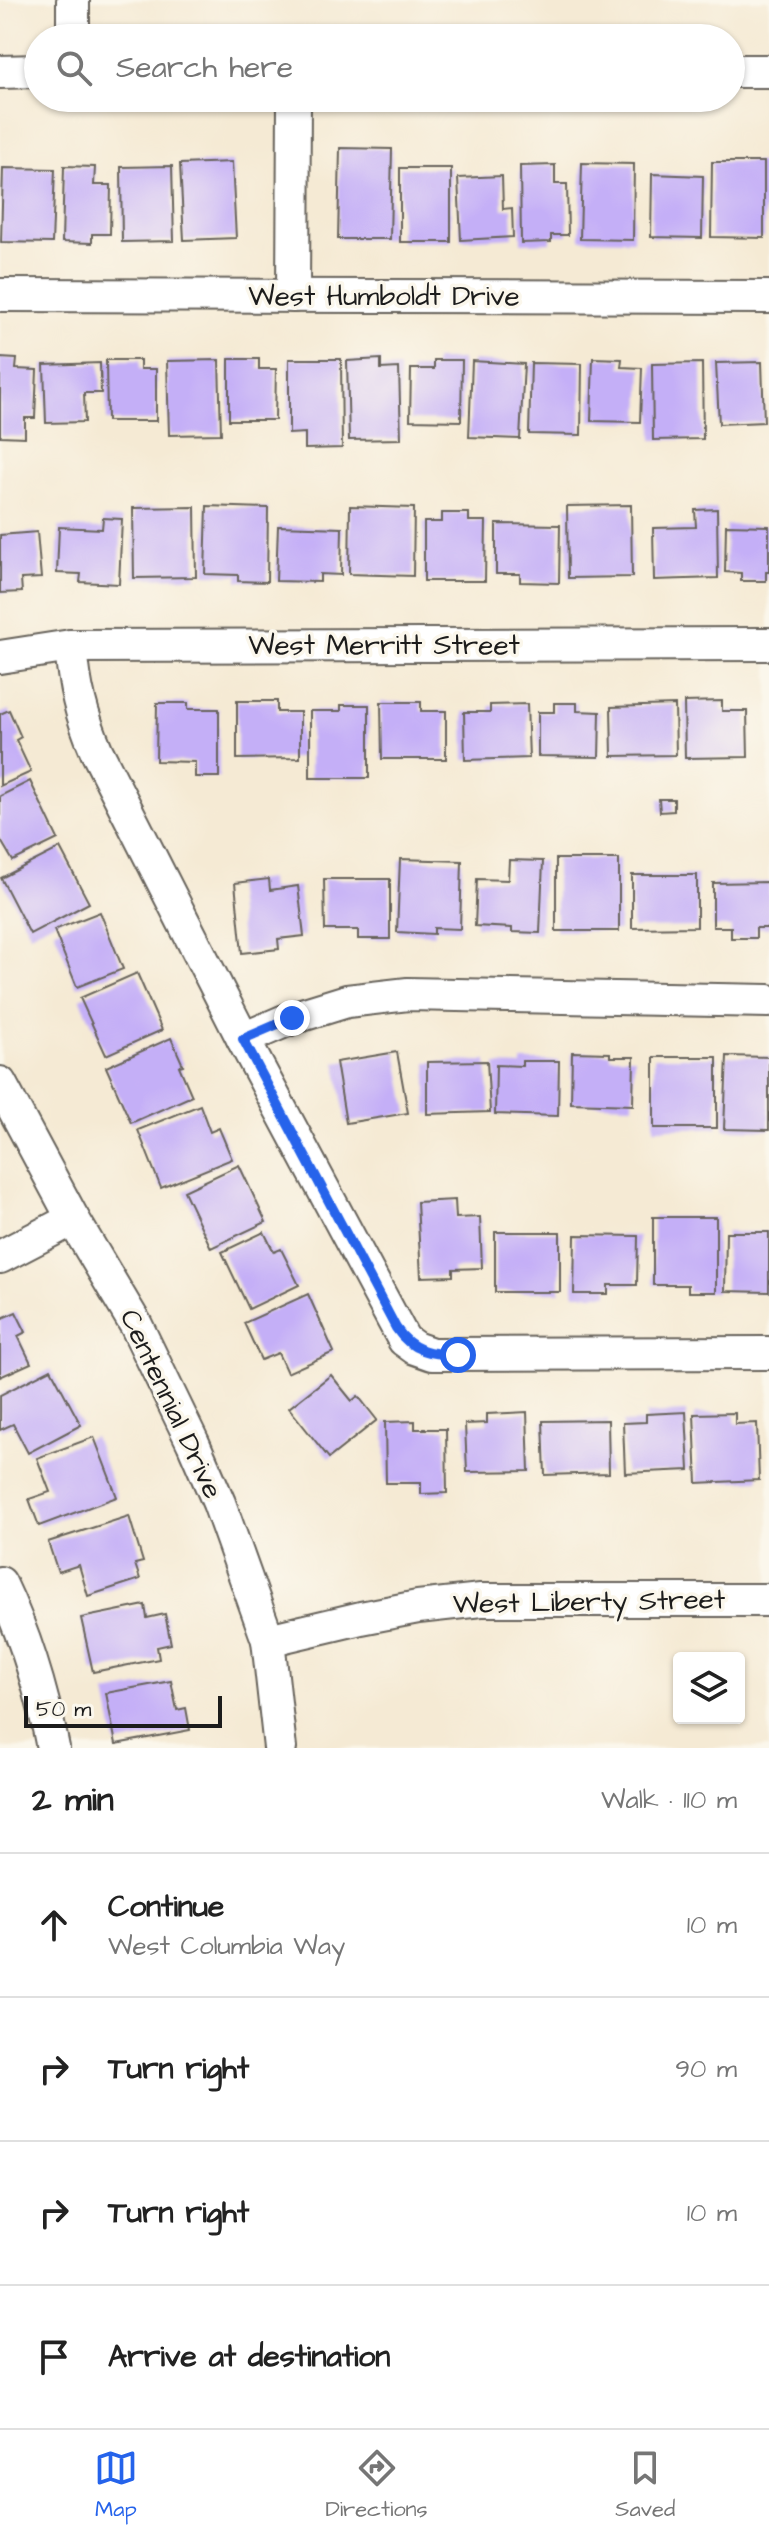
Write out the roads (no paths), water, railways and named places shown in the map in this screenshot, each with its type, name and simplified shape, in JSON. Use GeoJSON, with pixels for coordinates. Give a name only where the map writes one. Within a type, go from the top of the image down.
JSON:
{"type":"FeatureCollection","features":[{"type":"Feature","properties":{"kind":"street"},"geometry":{"type":"LineString","coordinates":[[73,0],[73,24]]}},
{"type":"Feature","properties":{"kind":"street"},"geometry":{"type":"LineString","coordinates":[[0,72],[24,71]]}},
{"type":"Feature","properties":{"kind":"street"},"geometry":{"type":"LineString","coordinates":[[745,71],[769,71]]}},
{"type":"Feature","properties":{"kind":"street"},"geometry":{"type":"LineString","coordinates":[[293,296],[294,112]]}},
{"type":"Feature","properties":{"kind":"street","name":"West Humboldt Drive"},"geometry":{"type":"LineString","coordinates":[[0,295],[769,297]]}},
{"type":"Feature","properties":{"kind":"street","name":"West Merritt Street"},"geometry":{"type":"LineString","coordinates":[[0,657],[71,646],[769,644]]}},
{"type":"Feature","properties":{"kind":"street"},"geometry":{"type":"LineString","coordinates":[[71,646],[74,684],[83,720],[97,752],[243,1039],[404,1340],[432,1354],[458,1355],[769,1353]]}},
{"type":"Feature","properties":{"kind":"street"},"geometry":{"type":"LineString","coordinates":[[243,1039],[292,1018],[347,1001],[408,994],[769,1001]]}},
{"type":"Feature","properties":{"kind":"street","name":"Centennial Drive"},"geometry":{"type":"LineString","coordinates":[[0,1083],[73,1219],[136,1325],[219,1503],[268,1640],[280,1748]]}},
{"type":"Feature","properties":{"kind":"street"},"geometry":{"type":"LineString","coordinates":[[0,1257],[73,1219]]}},
{"type":"Feature","properties":{"kind":"street"},"geometry":{"type":"LineString","coordinates":[[0,1583],[8,1621],[45,1706],[53,1748]]}},
{"type":"Feature","properties":{"kind":"street","name":"West Liberty Street"},"geometry":{"type":"LineString","coordinates":[[268,1640],[390,1613],[481,1600],[769,1600]]}}]}
